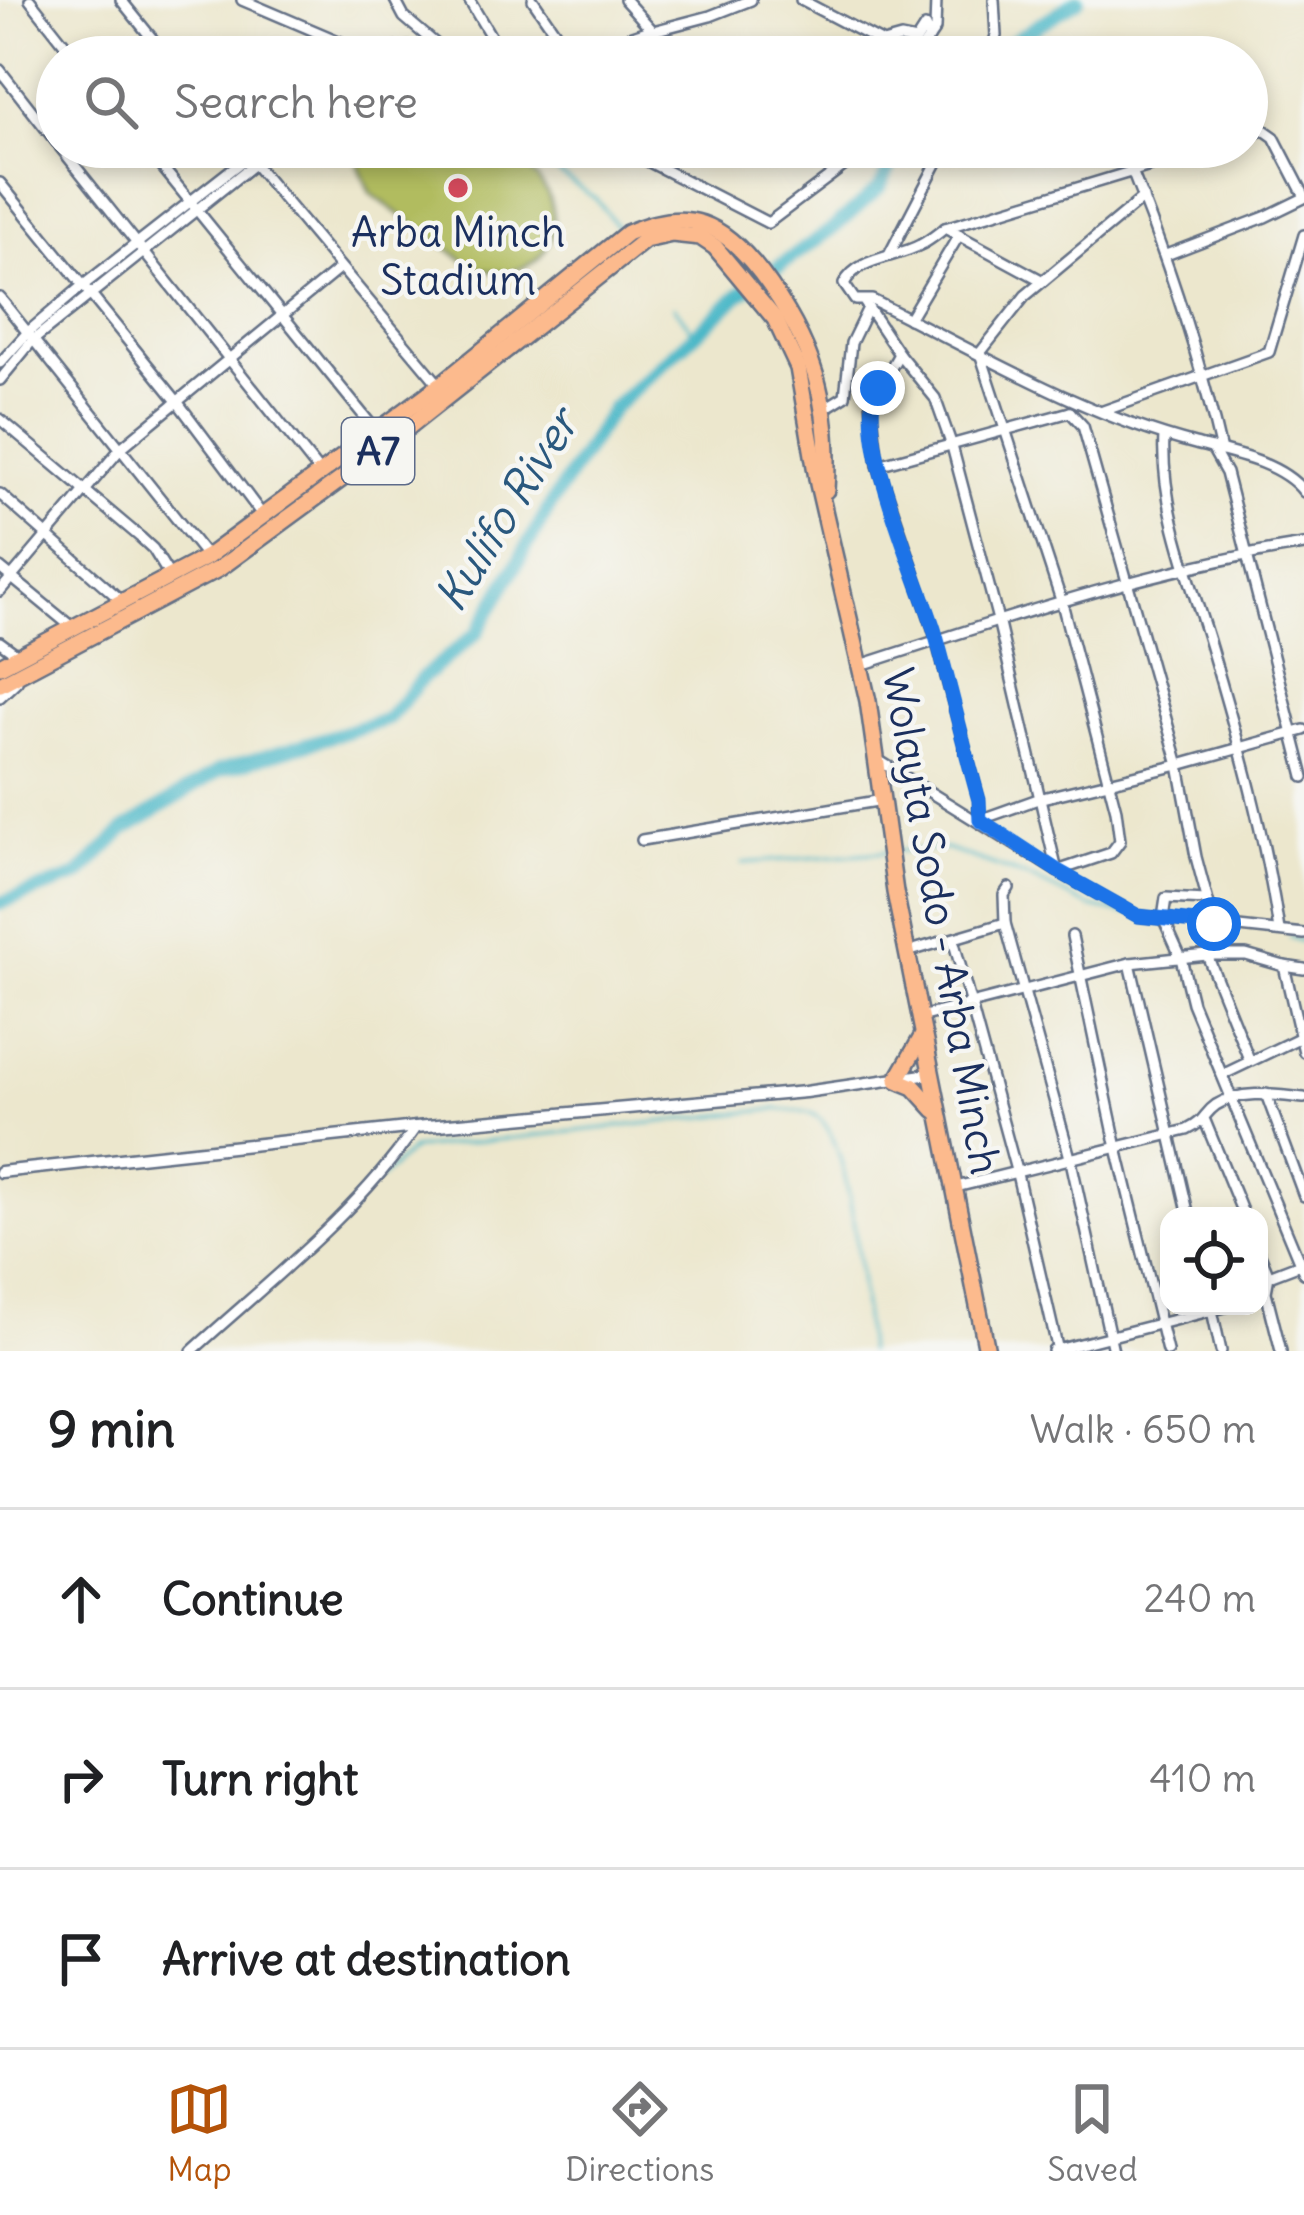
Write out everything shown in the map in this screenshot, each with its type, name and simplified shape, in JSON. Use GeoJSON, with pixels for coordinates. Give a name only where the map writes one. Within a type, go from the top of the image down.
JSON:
{"type":"FeatureCollection","features":[{"type":"Feature","properties":{"kind":"highway","name":"A7"},"geometry":{"type":"LineString","coordinates":[[534,320],[627,233],[655,221],[693,220],[724,233],[781,314]]}},
{"type":"Feature","properties":{"kind":"highway","name":"A7"},"geometry":{"type":"LineString","coordinates":[[0,684],[73,628],[123,602],[220,568],[534,320],[645,240],[672,234],[700,237],[742,264]]}},
{"type":"Feature","properties":{"kind":"highway","name":"Wolayta Sodo - Arba Minch"},"geometry":{"type":"LineString","coordinates":[[781,314],[811,358],[822,410],[825,505]]}},
{"type":"Feature","properties":{"kind":"highway","name":"Wolayta Sodo - Arba Minch"},"geometry":{"type":"LineString","coordinates":[[781,314],[802,382],[818,484],[861,664],[907,952],[986,1351]]}},
{"type":"Feature","properties":{"kind":"highway","name":"A7"},"geometry":{"type":"LineString","coordinates":[[0,666],[24,663],[168,586],[377,432],[443,391]]}},
{"type":"Feature","properties":{"kind":"highway"},"geometry":{"type":"LineString","coordinates":[[923,1035],[897,1080],[926,1098],[937,1113]]}},
{"type":"Feature","properties":{"kind":"street"},"geometry":{"type":"LineString","coordinates":[[30,0],[58,36]]}},
{"type":"Feature","properties":{"kind":"street"},"geometry":{"type":"LineString","coordinates":[[121,0],[150,36]]}},
{"type":"Feature","properties":{"kind":"street"},"geometry":{"type":"LineString","coordinates":[[242,0],[324,36]]}},
{"type":"Feature","properties":{"kind":"street"},"geometry":{"type":"LineString","coordinates":[[395,0],[404,17],[426,36]]}},
{"type":"Feature","properties":{"kind":"street"},"geometry":{"type":"LineString","coordinates":[[470,0],[491,36]]}},
{"type":"Feature","properties":{"kind":"street"},"geometry":{"type":"LineString","coordinates":[[533,0],[557,36]]}},
{"type":"Feature","properties":{"kind":"street"},"geometry":{"type":"LineString","coordinates":[[626,0],[650,30]]}},
{"type":"Feature","properties":{"kind":"street"},"geometry":{"type":"LineString","coordinates":[[632,36],[751,0]]}},
{"type":"Feature","properties":{"kind":"street"},"geometry":{"type":"LineString","coordinates":[[801,0],[870,36]]}},
{"type":"Feature","properties":{"kind":"street"},"geometry":{"type":"LineString","coordinates":[[822,11],[832,0]]}},
{"type":"Feature","properties":{"kind":"street"},"geometry":{"type":"LineString","coordinates":[[930,36],[936,22],[936,0]]}},
{"type":"Feature","properties":{"kind":"street"},"geometry":{"type":"LineString","coordinates":[[994,0],[996,36]]}},
{"type":"Feature","properties":{"kind":"street"},"geometry":{"type":"LineString","coordinates":[[0,70],[36,116]]}},
{"type":"Feature","properties":{"kind":"street"},"geometry":{"type":"LineString","coordinates":[[1166,255],[1265,218],[1304,196],[1268,133]]}},
{"type":"Feature","properties":{"kind":"street"},"geometry":{"type":"LineString","coordinates":[[77,168],[321,474]]}},
{"type":"Feature","properties":{"kind":"street"},"geometry":{"type":"LineString","coordinates":[[163,168],[377,432]]}},
{"type":"Feature","properties":{"kind":"street"},"geometry":{"type":"LineString","coordinates":[[0,363],[4,349],[30,336],[193,206],[233,168]]}},
{"type":"Feature","properties":{"kind":"street"},"geometry":{"type":"LineString","coordinates":[[258,168],[443,391]]}},
{"type":"Feature","properties":{"kind":"street"},"geometry":{"type":"LineString","coordinates":[[661,168],[768,223],[840,168]]}},
{"type":"Feature","properties":{"kind":"street"},"geometry":{"type":"LineString","coordinates":[[889,255],[934,168]]}},
{"type":"Feature","properties":{"kind":"street"},"geometry":{"type":"LineString","coordinates":[[1058,871],[998,620],[935,398],[844,284],[848,274],[918,247],[945,228],[1140,168]]}},
{"type":"Feature","properties":{"kind":"street"},"geometry":{"type":"LineString","coordinates":[[1132,171],[1166,255],[1205,378],[1216,450],[1298,731],[1304,777]]}},
{"type":"Feature","properties":{"kind":"street"},"geometry":{"type":"LineString","coordinates":[[0,184],[176,400],[263,516]]}},
{"type":"Feature","properties":{"kind":"street"},"geometry":{"type":"LineString","coordinates":[[980,353],[1014,306],[1143,198]]}},
{"type":"Feature","properties":{"kind":"street"},"geometry":{"type":"LineString","coordinates":[[945,228],[1043,281]]}},
{"type":"Feature","properties":{"kind":"street"},"geometry":{"type":"LineString","coordinates":[[910,319],[959,235]]}},
{"type":"Feature","properties":{"kind":"street"},"geometry":{"type":"LineString","coordinates":[[1103,411],[1269,352],[1304,235]]}},
{"type":"Feature","properties":{"kind":"street"},"geometry":{"type":"LineString","coordinates":[[0,591],[122,447],[340,268]]}},
{"type":"Feature","properties":{"kind":"street"},"geometry":{"type":"LineString","coordinates":[[0,298],[207,556]]}},
{"type":"Feature","properties":{"kind":"street"},"geometry":{"type":"LineString","coordinates":[[822,410],[845,396],[851,343],[872,300],[1074,399],[1164,436],[1288,476],[1304,492]]}},
{"type":"Feature","properties":{"kind":"street"},"geometry":{"type":"LineString","coordinates":[[0,380],[30,336]]}},
{"type":"Feature","properties":{"kind":"street"},"geometry":{"type":"LineString","coordinates":[[980,353],[1062,603],[1112,782],[1120,842],[1111,854],[1058,871]]}},
{"type":"Feature","properties":{"kind":"street"},"geometry":{"type":"LineString","coordinates":[[899,355],[871,403],[878,465],[936,640],[979,800],[980,820]]}},
{"type":"Feature","properties":{"kind":"street"},"geometry":{"type":"LineString","coordinates":[[1070,412],[1074,399]]}},
{"type":"Feature","properties":{"kind":"street"},"geometry":{"type":"LineString","coordinates":[[878,465],[1070,412]]}},
{"type":"Feature","properties":{"kind":"street"},"geometry":{"type":"LineString","coordinates":[[1070,412],[1083,426],[1179,765],[1214,924]]}},
{"type":"Feature","properties":{"kind":"street"},"geometry":{"type":"LineString","coordinates":[[0,419],[154,549],[168,586]]}},
{"type":"Feature","properties":{"kind":"street"},"geometry":{"type":"LineString","coordinates":[[1164,436],[1162,466],[1240,746],[1279,930]]}},
{"type":"Feature","properties":{"kind":"street"},"geometry":{"type":"LineString","coordinates":[[0,494],[123,602]]}},
{"type":"Feature","properties":{"kind":"street"},"geometry":{"type":"LineString","coordinates":[[861,664],[1187,567],[1304,545]]}},
{"type":"Feature","properties":{"kind":"street"},"geometry":{"type":"LineString","coordinates":[[0,568],[73,628]]}},
{"type":"Feature","properties":{"kind":"street"},"geometry":{"type":"LineString","coordinates":[[0,642],[24,663],[0,697]]}},
{"type":"Feature","properties":{"kind":"street"},"geometry":{"type":"LineString","coordinates":[[980,820],[1038,799],[1298,731]]}},
{"type":"Feature","properties":{"kind":"street"},"geometry":{"type":"LineString","coordinates":[[878,760],[1138,916],[1304,934]]}},
{"type":"Feature","properties":{"kind":"street"},"geometry":{"type":"LineString","coordinates":[[642,840],[883,800]]}},
{"type":"Feature","properties":{"kind":"street"},"geometry":{"type":"LineString","coordinates":[[1009,888],[1004,895],[1005,923],[1071,1161],[1113,1351]]}},
{"type":"Feature","properties":{"kind":"street"},"geometry":{"type":"LineString","coordinates":[[1206,900],[1166,898],[1163,918],[1181,958],[1192,1003],[1303,1266],[1268,1279]]}},
{"type":"Feature","properties":{"kind":"street"},"geometry":{"type":"LineString","coordinates":[[907,952],[1005,923]]}},
{"type":"Feature","properties":{"kind":"street"},"geometry":{"type":"LineString","coordinates":[[1072,936],[1117,1148],[1168,1351]]}},
{"type":"Feature","properties":{"kind":"street"},"geometry":{"type":"LineString","coordinates":[[953,938],[1017,1174],[1056,1350],[1192,1315]]}},
{"type":"Feature","properties":{"kind":"street"},"geometry":{"type":"LineString","coordinates":[[1207,955],[1249,1059]]}},
{"type":"Feature","properties":{"kind":"street"},"geometry":{"type":"LineString","coordinates":[[920,1017],[1130,963],[1246,955],[1304,969]]}},
{"type":"Feature","properties":{"kind":"street"},"geometry":{"type":"LineString","coordinates":[[1130,963],[1188,1207]]}},
{"type":"Feature","properties":{"kind":"street"},"geometry":{"type":"LineString","coordinates":[[1284,966],[1304,1052]]}},
{"type":"Feature","properties":{"kind":"street"},"geometry":{"type":"LineString","coordinates":[[1224,1074],[1299,1038]]}},
{"type":"Feature","properties":{"kind":"street"},"geometry":{"type":"LineString","coordinates":[[0,1172],[416,1127],[805,1092],[930,1074]]}},
{"type":"Feature","properties":{"kind":"street"},"geometry":{"type":"LineString","coordinates":[[952,1188],[1170,1134],[1204,1121],[1213,1107],[1233,1099],[1266,1094],[1304,1098]]}},
{"type":"Feature","properties":{"kind":"street"},"geometry":{"type":"LineString","coordinates":[[1266,1094],[1304,1196]]}},
{"type":"Feature","properties":{"kind":"street"},"geometry":{"type":"LineString","coordinates":[[1204,1121],[1240,1207]]}},
{"type":"Feature","properties":{"kind":"street"},"geometry":{"type":"LineString","coordinates":[[192,1351],[355,1200],[416,1127]]}},
{"type":"Feature","properties":{"kind":"street"},"geometry":{"type":"LineString","coordinates":[[1268,1309],[1281,1351]]}},
{"type":"Feature","properties":{"kind":"street"},"geometry":{"type":"LineString","coordinates":[[1213,1315],[1221,1351]]}},
{"type":"Feature","properties":{"kind":"green space"},"geometry":{"type":"Polygon","coordinates":[[[360,168],[525,168],[539,180],[551,202],[554,223],[538,258],[520,269],[498,272],[472,266],[370,193],[360,168]]]}},
{"type":"Feature","properties":{"kind":"waterway","name":"Kulifo River"},"geometry":{"type":"LineString","coordinates":[[1021,36],[1078,0]]}},
{"type":"Feature","properties":{"kind":"waterway"},"geometry":{"type":"LineString","coordinates":[[551,168],[596,199],[617,226]]}},
{"type":"Feature","properties":{"kind":"waterway","name":"Kulifo River"},"geometry":{"type":"LineString","coordinates":[[0,903],[78,876],[124,830],[220,770],[388,719],[422,678],[477,633],[613,408],[741,293],[835,227],[880,187],[890,168]]}},
{"type":"Feature","properties":{"kind":"waterway"},"geometry":{"type":"LineString","coordinates":[[674,306],[697,337]]}},
{"type":"Feature","properties":{"kind":"waterway"},"geometry":{"type":"LineString","coordinates":[[895,851],[946,849],[1028,877],[1091,907],[1126,914]]}},
{"type":"Feature","properties":{"kind":"waterway"},"geometry":{"type":"LineString","coordinates":[[743,863],[886,852]]}},
{"type":"Feature","properties":{"kind":"waterway"},"geometry":{"type":"LineString","coordinates":[[1289,937],[1304,942]]}},
{"type":"Feature","properties":{"kind":"waterway"},"geometry":{"type":"LineString","coordinates":[[381,1178],[413,1149],[777,1109],[811,1113],[828,1130],[847,1187],[867,1351]]}},
{"type":"Feature","properties":{"kind":"place","name":"Arba Minch Stadium"},"geometry":{"type":"Point","coordinates":[458,188]}},
{"type":"Feature","properties":{"kind":"route"},"geometry":{"type":"LineString","coordinates":[[878,388],[871,403],[878,465],[934,631],[979,800],[980,820],[1138,916],[1214,924]]}}]}
